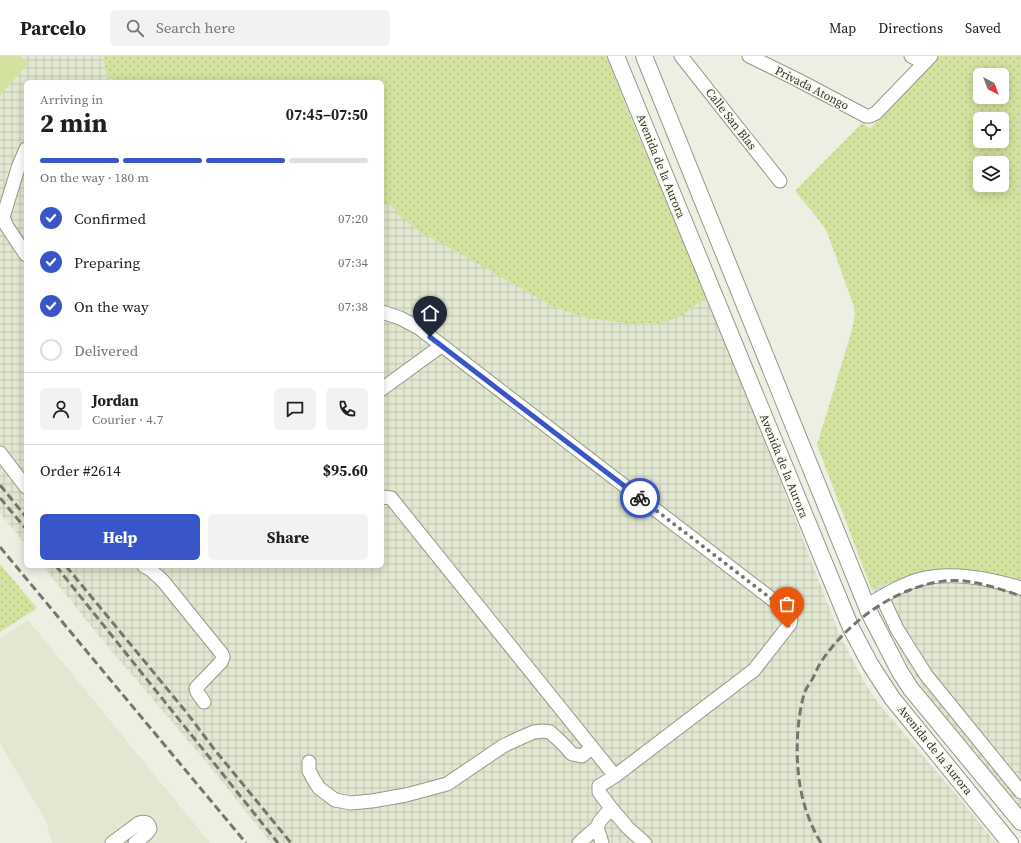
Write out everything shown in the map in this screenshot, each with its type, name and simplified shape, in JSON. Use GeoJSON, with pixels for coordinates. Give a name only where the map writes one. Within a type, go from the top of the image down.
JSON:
{"type":"FeatureCollection","features":[{"type":"Feature","properties":{"kind":"main road","name":"Avenida de la Aurora"},"geometry":{"type":"LineString","coordinates":[[616,56],[851,628],[870,664],[892,698],[1010,843]]}},
{"type":"Feature","properties":{"kind":"main road","name":"Avenida de la Aurora"},"geometry":{"type":"LineString","coordinates":[[644,56],[866,606],[900,672],[911,689],[1021,822]]}},
{"type":"Feature","properties":{"kind":"street","name":"Calle San Blas"},"geometry":{"type":"LineString","coordinates":[[681,56],[780,181]]}},
{"type":"Feature","properties":{"kind":"street","name":"Privada Atongo"},"geometry":{"type":"LineString","coordinates":[[748,56],[798,80],[866,116],[876,113],[928,60]]}},
{"type":"Feature","properties":{"kind":"street"},"geometry":{"type":"LineString","coordinates":[[911,56],[928,60]]}},
{"type":"Feature","properties":{"kind":"street"},"geometry":{"type":"LineString","coordinates":[[24,154],[19,165],[4,219],[6,225],[24,252]]}},
{"type":"Feature","properties":{"kind":"street"},"geometry":{"type":"LineString","coordinates":[[384,313],[400,318],[419,328],[780,605],[790,615],[791,619],[787,628],[754,670],[615,776],[599,786],[599,792],[611,808],[628,828],[645,843]]}},
{"type":"Feature","properties":{"kind":"street"},"geometry":{"type":"LineString","coordinates":[[384,388],[441,346]]}},
{"type":"Feature","properties":{"kind":"street"},"geometry":{"type":"LineString","coordinates":[[0,453],[24,484]]}},
{"type":"Feature","properties":{"kind":"street"},"geometry":{"type":"LineString","coordinates":[[384,497],[392,498],[615,776]]}},
{"type":"Feature","properties":{"kind":"street"},"geometry":{"type":"LineString","coordinates":[[148,568],[163,581],[222,654],[223,657],[221,662],[196,688],[204,702]]}},
{"type":"Feature","properties":{"kind":"street"},"geometry":{"type":"LineString","coordinates":[[866,606],[907,584],[920,579],[942,576],[970,577],[1021,588]]}},
{"type":"Feature","properties":{"kind":"street"},"geometry":{"type":"LineString","coordinates":[[882,597],[897,629],[926,675],[1021,792]]}},
{"type":"Feature","properties":{"kind":"street"},"geometry":{"type":"LineString","coordinates":[[309,762],[309,772],[319,788],[335,800],[351,803],[406,795],[447,784],[503,746],[534,732],[550,732],[572,754],[582,756],[592,747]]}},
{"type":"Feature","properties":{"kind":"street"},"geometry":{"type":"LineString","coordinates":[[579,843],[597,827],[611,808]]}},
{"type":"Feature","properties":{"kind":"street"},"geometry":{"type":"LineString","coordinates":[[112,843],[139,823],[147,822],[150,829],[135,843]]}},
{"type":"Feature","properties":{"kind":"street"},"geometry":{"type":"LineString","coordinates":[[597,827],[602,843]]}},
{"type":"Feature","properties":{"kind":"shaded area"},"geometry":{"type":"Polygon","coordinates":[[[0,56],[606,56],[632,121],[712,308],[840,636],[867,687],[883,709],[996,843],[271,843],[207,763],[98,635],[45,568],[384,568],[384,80],[24,80],[24,543],[0,513],[0,56]]]}},
{"type":"Feature","properties":{"kind":"shaded area"},"geometry":{"type":"Polygon","coordinates":[[[981,573],[1008,576],[1021,580],[1021,808],[927,694],[900,650],[871,588],[908,579],[981,573]]]}},
{"type":"Feature","properties":{"kind":"shaded area"},"geometry":{"type":"Polygon","coordinates":[[[28,620],[210,843],[52,843],[46,821],[0,743],[0,639],[28,620]]]}},
{"type":"Feature","properties":{"kind":"green space"},"geometry":{"type":"Polygon","coordinates":[[[0,56],[20,56],[28,63],[0,96],[0,56]]]}},
{"type":"Feature","properties":{"kind":"green space"},"geometry":{"type":"Polygon","coordinates":[[[103,56],[606,56],[707,297],[679,317],[653,324],[626,323],[586,318],[552,306],[422,233],[400,216],[393,207],[387,203],[384,204],[384,80],[113,80],[107,76],[103,56]]]}},
{"type":"Feature","properties":{"kind":"green space"},"geometry":{"type":"Polygon","coordinates":[[[940,56],[1021,56],[1021,580],[1008,576],[981,573],[908,579],[871,588],[817,445],[852,330],[855,315],[854,307],[826,230],[795,191],[862,123],[870,128],[940,56]]]}},
{"type":"Feature","properties":{"kind":"green space"},"geometry":{"type":"Polygon","coordinates":[[[0,564],[37,608],[0,632],[0,564]]]}},
{"type":"Feature","properties":{"kind":"railway"},"geometry":{"type":"LineString","coordinates":[[0,485],[24,515]]}},
{"type":"Feature","properties":{"kind":"railway"},"geometry":{"type":"LineString","coordinates":[[0,498],[24,527]]}},
{"type":"Feature","properties":{"kind":"railway"},"geometry":{"type":"LineString","coordinates":[[0,547],[246,843]]}},
{"type":"Feature","properties":{"kind":"railway"},"geometry":{"type":"LineString","coordinates":[[58,568],[278,843]]}},
{"type":"Feature","properties":{"kind":"railway"},"geometry":{"type":"LineString","coordinates":[[68,568],[187,713],[214,749],[291,843]]}},
{"type":"Feature","properties":{"kind":"railway"},"geometry":{"type":"LineString","coordinates":[[821,843],[808,816],[800,788],[797,744],[801,707],[805,692],[822,661],[834,645],[847,631],[876,608],[892,598],[926,584],[954,580],[973,582],[1021,596]]}},
{"type":"Feature","properties":{"kind":"way so far"},"geometry":{"type":"LineString","coordinates":[[640,498],[786,610],[791,619],[787,628]]}},
{"type":"Feature","properties":{"kind":"route"},"geometry":{"type":"LineString","coordinates":[[430,337],[640,498]]}}]}
